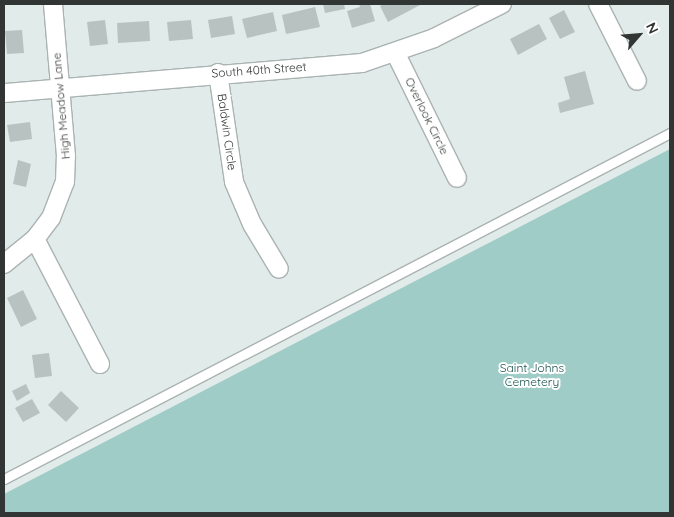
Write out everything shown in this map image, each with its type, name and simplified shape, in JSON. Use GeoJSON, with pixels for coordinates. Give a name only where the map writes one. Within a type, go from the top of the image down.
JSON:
{"type":"FeatureCollection","features":[{"type":"Feature","properties":{"kind":"street","name":"High Meadow Lane"},"geometry":{"type":"LineString","coordinates":[[4,264],[35,239],[50,218],[65,182],[53,4]]}},
{"type":"Feature","properties":{"kind":"street","name":"South 40th Street"},"geometry":{"type":"LineString","coordinates":[[4,93],[59,86],[362,63],[396,54],[502,4]]}},
{"type":"Feature","properties":{"kind":"street"},"geometry":{"type":"LineString","coordinates":[[598,4],[637,81]]}},
{"type":"Feature","properties":{"kind":"street","name":"Overlook Circle"},"geometry":{"type":"LineString","coordinates":[[396,54],[457,178]]}},
{"type":"Feature","properties":{"kind":"street","name":"Baldwin Circle"},"geometry":{"type":"LineString","coordinates":[[218,73],[234,182],[252,224],[279,269]]}},
{"type":"Feature","properties":{"kind":"street"},"geometry":{"type":"LineString","coordinates":[[35,239],[100,364]]}},
{"type":"Feature","properties":{"kind":"lane"},"geometry":{"type":"LineString","coordinates":[[4,479],[670,133]]}},
{"type":"Feature","properties":{"kind":"green space","name":"Saint Johns Cemetery"},"geometry":{"type":"Polygon","coordinates":[[[670,149],[670,513],[4,513],[4,494],[670,149]]]}},
{"type":"Feature","properties":{"kind":"building"},"geometry":{"type":"Polygon","coordinates":[[[323,4],[344,4],[345,9],[325,13],[323,4]]]}},
{"type":"Feature","properties":{"kind":"building"},"geometry":{"type":"Polygon","coordinates":[[[359,4],[370,4],[375,21],[352,28],[347,11],[360,7],[359,4]]]}},
{"type":"Feature","properties":{"kind":"building"},"geometry":{"type":"Polygon","coordinates":[[[383,4],[422,4],[388,22],[380,6],[383,4]]]}},
{"type":"Feature","properties":{"kind":"building"},"geometry":{"type":"Polygon","coordinates":[[[315,7],[320,27],[286,34],[282,15],[315,7]]]}},
{"type":"Feature","properties":{"kind":"building"},"geometry":{"type":"Polygon","coordinates":[[[564,10],[575,32],[560,39],[549,18],[564,10]]]}},
{"type":"Feature","properties":{"kind":"building"},"geometry":{"type":"Polygon","coordinates":[[[273,12],[277,31],[247,38],[242,19],[273,12]]]}},
{"type":"Feature","properties":{"kind":"building"},"geometry":{"type":"Polygon","coordinates":[[[232,16],[235,34],[211,38],[208,20],[232,16]]]}},
{"type":"Feature","properties":{"kind":"building"},"geometry":{"type":"Polygon","coordinates":[[[105,20],[108,44],[90,46],[87,22],[105,20]]]}},
{"type":"Feature","properties":{"kind":"building"},"geometry":{"type":"Polygon","coordinates":[[[191,20],[193,39],[169,41],[167,22],[191,20]]]}},
{"type":"Feature","properties":{"kind":"building"},"geometry":{"type":"Polygon","coordinates":[[[149,21],[150,41],[118,43],[117,23],[149,21]]]}},
{"type":"Feature","properties":{"kind":"building"},"geometry":{"type":"Polygon","coordinates":[[[539,24],[547,39],[518,55],[510,39],[539,24]]]}},
{"type":"Feature","properties":{"kind":"building"},"geometry":{"type":"Polygon","coordinates":[[[22,30],[24,53],[7,54],[5,31],[22,30]]]}},
{"type":"Feature","properties":{"kind":"building"},"geometry":{"type":"Polygon","coordinates":[[[585,71],[594,104],[560,113],[558,103],[570,99],[564,77],[585,71]]]}},
{"type":"Feature","properties":{"kind":"building"},"geometry":{"type":"Polygon","coordinates":[[[30,122],[32,139],[10,142],[7,125],[30,122]]]}},
{"type":"Feature","properties":{"kind":"building"},"geometry":{"type":"Polygon","coordinates":[[[18,160],[31,164],[26,187],[13,184],[18,160]]]}},
{"type":"Feature","properties":{"kind":"building"},"geometry":{"type":"Polygon","coordinates":[[[23,290],[37,319],[21,327],[7,298],[23,290]]]}},
{"type":"Feature","properties":{"kind":"building"},"geometry":{"type":"Polygon","coordinates":[[[49,353],[52,376],[35,378],[32,355],[49,353]]]}},
{"type":"Feature","properties":{"kind":"building"},"geometry":{"type":"Polygon","coordinates":[[[26,384],[30,393],[17,401],[12,391],[26,384]]]}},
{"type":"Feature","properties":{"kind":"building"},"geometry":{"type":"Polygon","coordinates":[[[61,391],[79,408],[66,422],[48,405],[61,391]]]}},
{"type":"Feature","properties":{"kind":"building"},"geometry":{"type":"Polygon","coordinates":[[[32,399],[40,413],[23,422],[15,408],[32,399]]]}}]}
